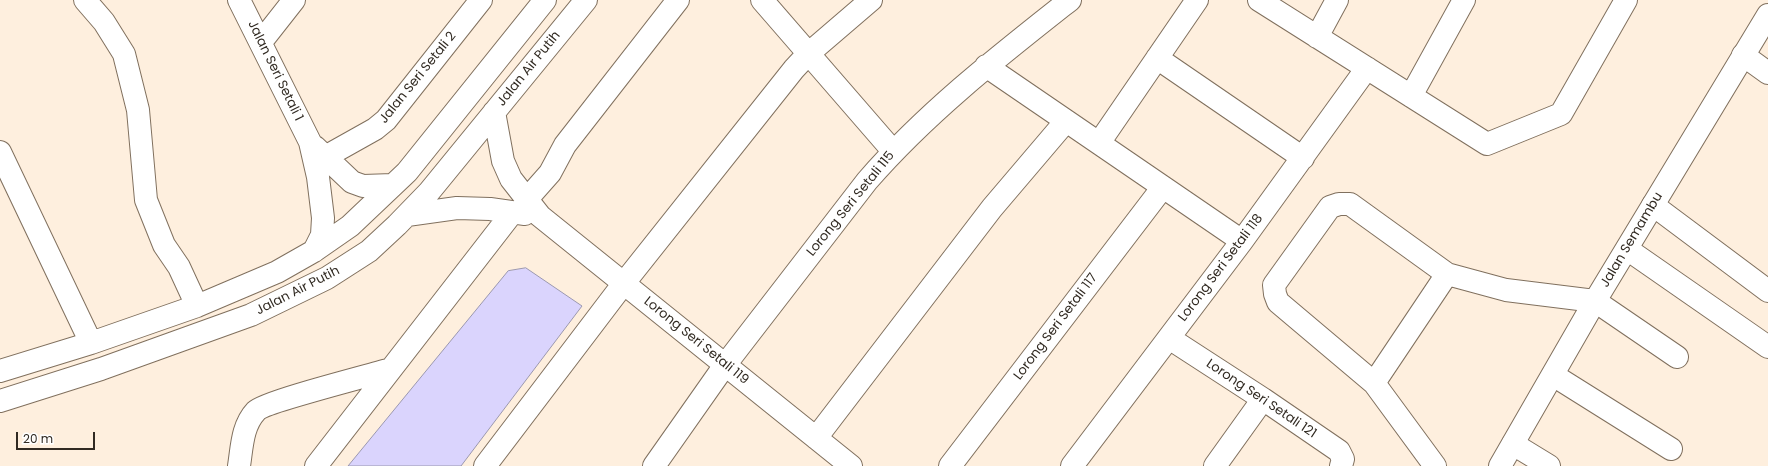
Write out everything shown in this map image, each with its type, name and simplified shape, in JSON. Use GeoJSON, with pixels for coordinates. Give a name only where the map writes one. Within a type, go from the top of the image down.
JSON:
{"type":"FeatureCollection","features":[{"type":"Feature","properties":{"kind":"street"},"geometry":{"type":"LineString","coordinates":[[85,0],[104,22],[124,54],[138,110],[146,200],[164,245],[179,266],[197,306]]}},
{"type":"Feature","properties":{"kind":"street","name":"Jalan Seri Setali 1"},"geometry":{"type":"LineString","coordinates":[[239,0],[310,142],[318,177],[323,218],[322,235],[314,251]]}},
{"type":"Feature","properties":{"kind":"street"},"geometry":{"type":"LineString","coordinates":[[261,42],[294,0]]}},
{"type":"Feature","properties":{"kind":"street","name":"Jalan Seri Setali 2"},"geometry":{"type":"LineString","coordinates":[[325,157],[375,129],[386,120],[481,0]]}},
{"type":"Feature","properties":{"kind":"street","name":"Jalan Air Putih"},"geometry":{"type":"LineString","coordinates":[[0,371],[91,343],[197,306],[277,272],[314,251],[350,226],[407,172],[545,0]]}},
{"type":"Feature","properties":{"kind":"street","name":"Jalan Air Putih"},"geometry":{"type":"LineString","coordinates":[[0,401],[208,331],[283,300],[327,278],[368,250],[407,215],[429,192],[586,0]]}},
{"type":"Feature","properties":{"kind":"street"},"geometry":{"type":"LineString","coordinates":[[316,466],[520,206],[550,174],[565,145],[678,0]]}},
{"type":"Feature","properties":{"kind":"street"},"geometry":{"type":"LineString","coordinates":[[762,0],[893,151]]}},
{"type":"Feature","properties":{"kind":"street"},"geometry":{"type":"LineString","coordinates":[[484,466],[624,283],[789,75],[808,54],[871,0]]}},
{"type":"Feature","properties":{"kind":"street","name":"Lorong Seri Setali 115"},"geometry":{"type":"LineString","coordinates":[[725,365],[867,180],[893,151],[986,66],[1070,0]]}},
{"type":"Feature","properties":{"kind":"street"},"geometry":{"type":"LineString","coordinates":[[1099,143],[1197,0]]}},
{"type":"Feature","properties":{"kind":"street"},"geometry":{"type":"LineString","coordinates":[[1259,0],[1487,144],[1561,114],[1626,0]]}},
{"type":"Feature","properties":{"kind":"street"},"geometry":{"type":"LineString","coordinates":[[1317,37],[1337,0]]}},
{"type":"Feature","properties":{"kind":"street"},"geometry":{"type":"LineString","coordinates":[[1411,96],[1464,0]]}},
{"type":"Feature","properties":{"kind":"street","name":"Jalan Semambu"},"geometry":{"type":"LineString","coordinates":[[1500,466],[1595,302],[1768,15]]}},
{"type":"Feature","properties":{"kind":"street"},"geometry":{"type":"LineString","coordinates":[[1743,55],[1768,73]]}},
{"type":"Feature","properties":{"kind":"street"},"geometry":{"type":"LineString","coordinates":[[1157,58],[1303,158]]}},
{"type":"Feature","properties":{"kind":"street"},"geometry":{"type":"LineString","coordinates":[[986,66],[1242,241]]}},
{"type":"Feature","properties":{"kind":"street","name":"Lorong Seri Setali 118"},"geometry":{"type":"LineString","coordinates":[[1072,466],[1242,241],[1367,68]]}},
{"type":"Feature","properties":{"kind":"street"},"geometry":{"type":"LineString","coordinates":[[494,112],[503,161],[520,206]]}},
{"type":"Feature","properties":{"kind":"street"},"geometry":{"type":"LineString","coordinates":[[816,438],[992,208],[1066,121]]}},
{"type":"Feature","properties":{"kind":"street","name":"Jalan Seri Setali 1"},"geometry":{"type":"LineString","coordinates":[[310,142],[352,182],[363,186],[393,185]]}},
{"type":"Feature","properties":{"kind":"street"},"geometry":{"type":"LineString","coordinates":[[0,152],[91,343]]}},
{"type":"Feature","properties":{"kind":"street","name":"Lorong Seri Setali 117"},"geometry":{"type":"LineString","coordinates":[[950,466],[1163,187]]}},
{"type":"Feature","properties":{"kind":"street"},"geometry":{"type":"LineString","coordinates":[[1434,466],[1374,383],[1278,302],[1274,284],[1330,207],[1339,204],[1350,204],[1447,274],[1506,290],[1595,302],[1677,356]]}},
{"type":"Feature","properties":{"kind":"street"},"geometry":{"type":"LineString","coordinates":[[1653,205],[1768,291]]}},
{"type":"Feature","properties":{"kind":"street","name":"Lorong Seri Setali 119"},"geometry":{"type":"LineString","coordinates":[[407,215],[457,208],[490,209],[520,206],[540,216],[851,466]]}},
{"type":"Feature","properties":{"kind":"street"},"geometry":{"type":"LineString","coordinates":[[1627,249],[1768,347]]}},
{"type":"Feature","properties":{"kind":"street"},"geometry":{"type":"LineString","coordinates":[[1374,383],[1447,274]]}},
{"type":"Feature","properties":{"kind":"street","name":"Lorong Seri Setali 121"},"geometry":{"type":"LineString","coordinates":[[1169,338],[1263,399],[1339,452],[1343,459],[1341,466]]}},
{"type":"Feature","properties":{"kind":"street"},"geometry":{"type":"LineString","coordinates":[[654,466],[725,365]]}},
{"type":"Feature","properties":{"kind":"street"},"geometry":{"type":"LineString","coordinates":[[239,466],[246,424],[256,409],[391,369]]}},
{"type":"Feature","properties":{"kind":"street"},"geometry":{"type":"LineString","coordinates":[[1553,375],[1671,449]]}},
{"type":"Feature","properties":{"kind":"street"},"geometry":{"type":"LineString","coordinates":[[1215,466],[1263,399]]}},
{"type":"Feature","properties":{"kind":"street"},"geometry":{"type":"LineString","coordinates":[[1513,444],[1549,466]]}},
{"type":"Feature","properties":{"kind":"building"},"geometry":{"type":"Polygon","coordinates":[[[526,268],[582,306],[461,466],[348,466],[508,271],[526,268]]]}}]}
